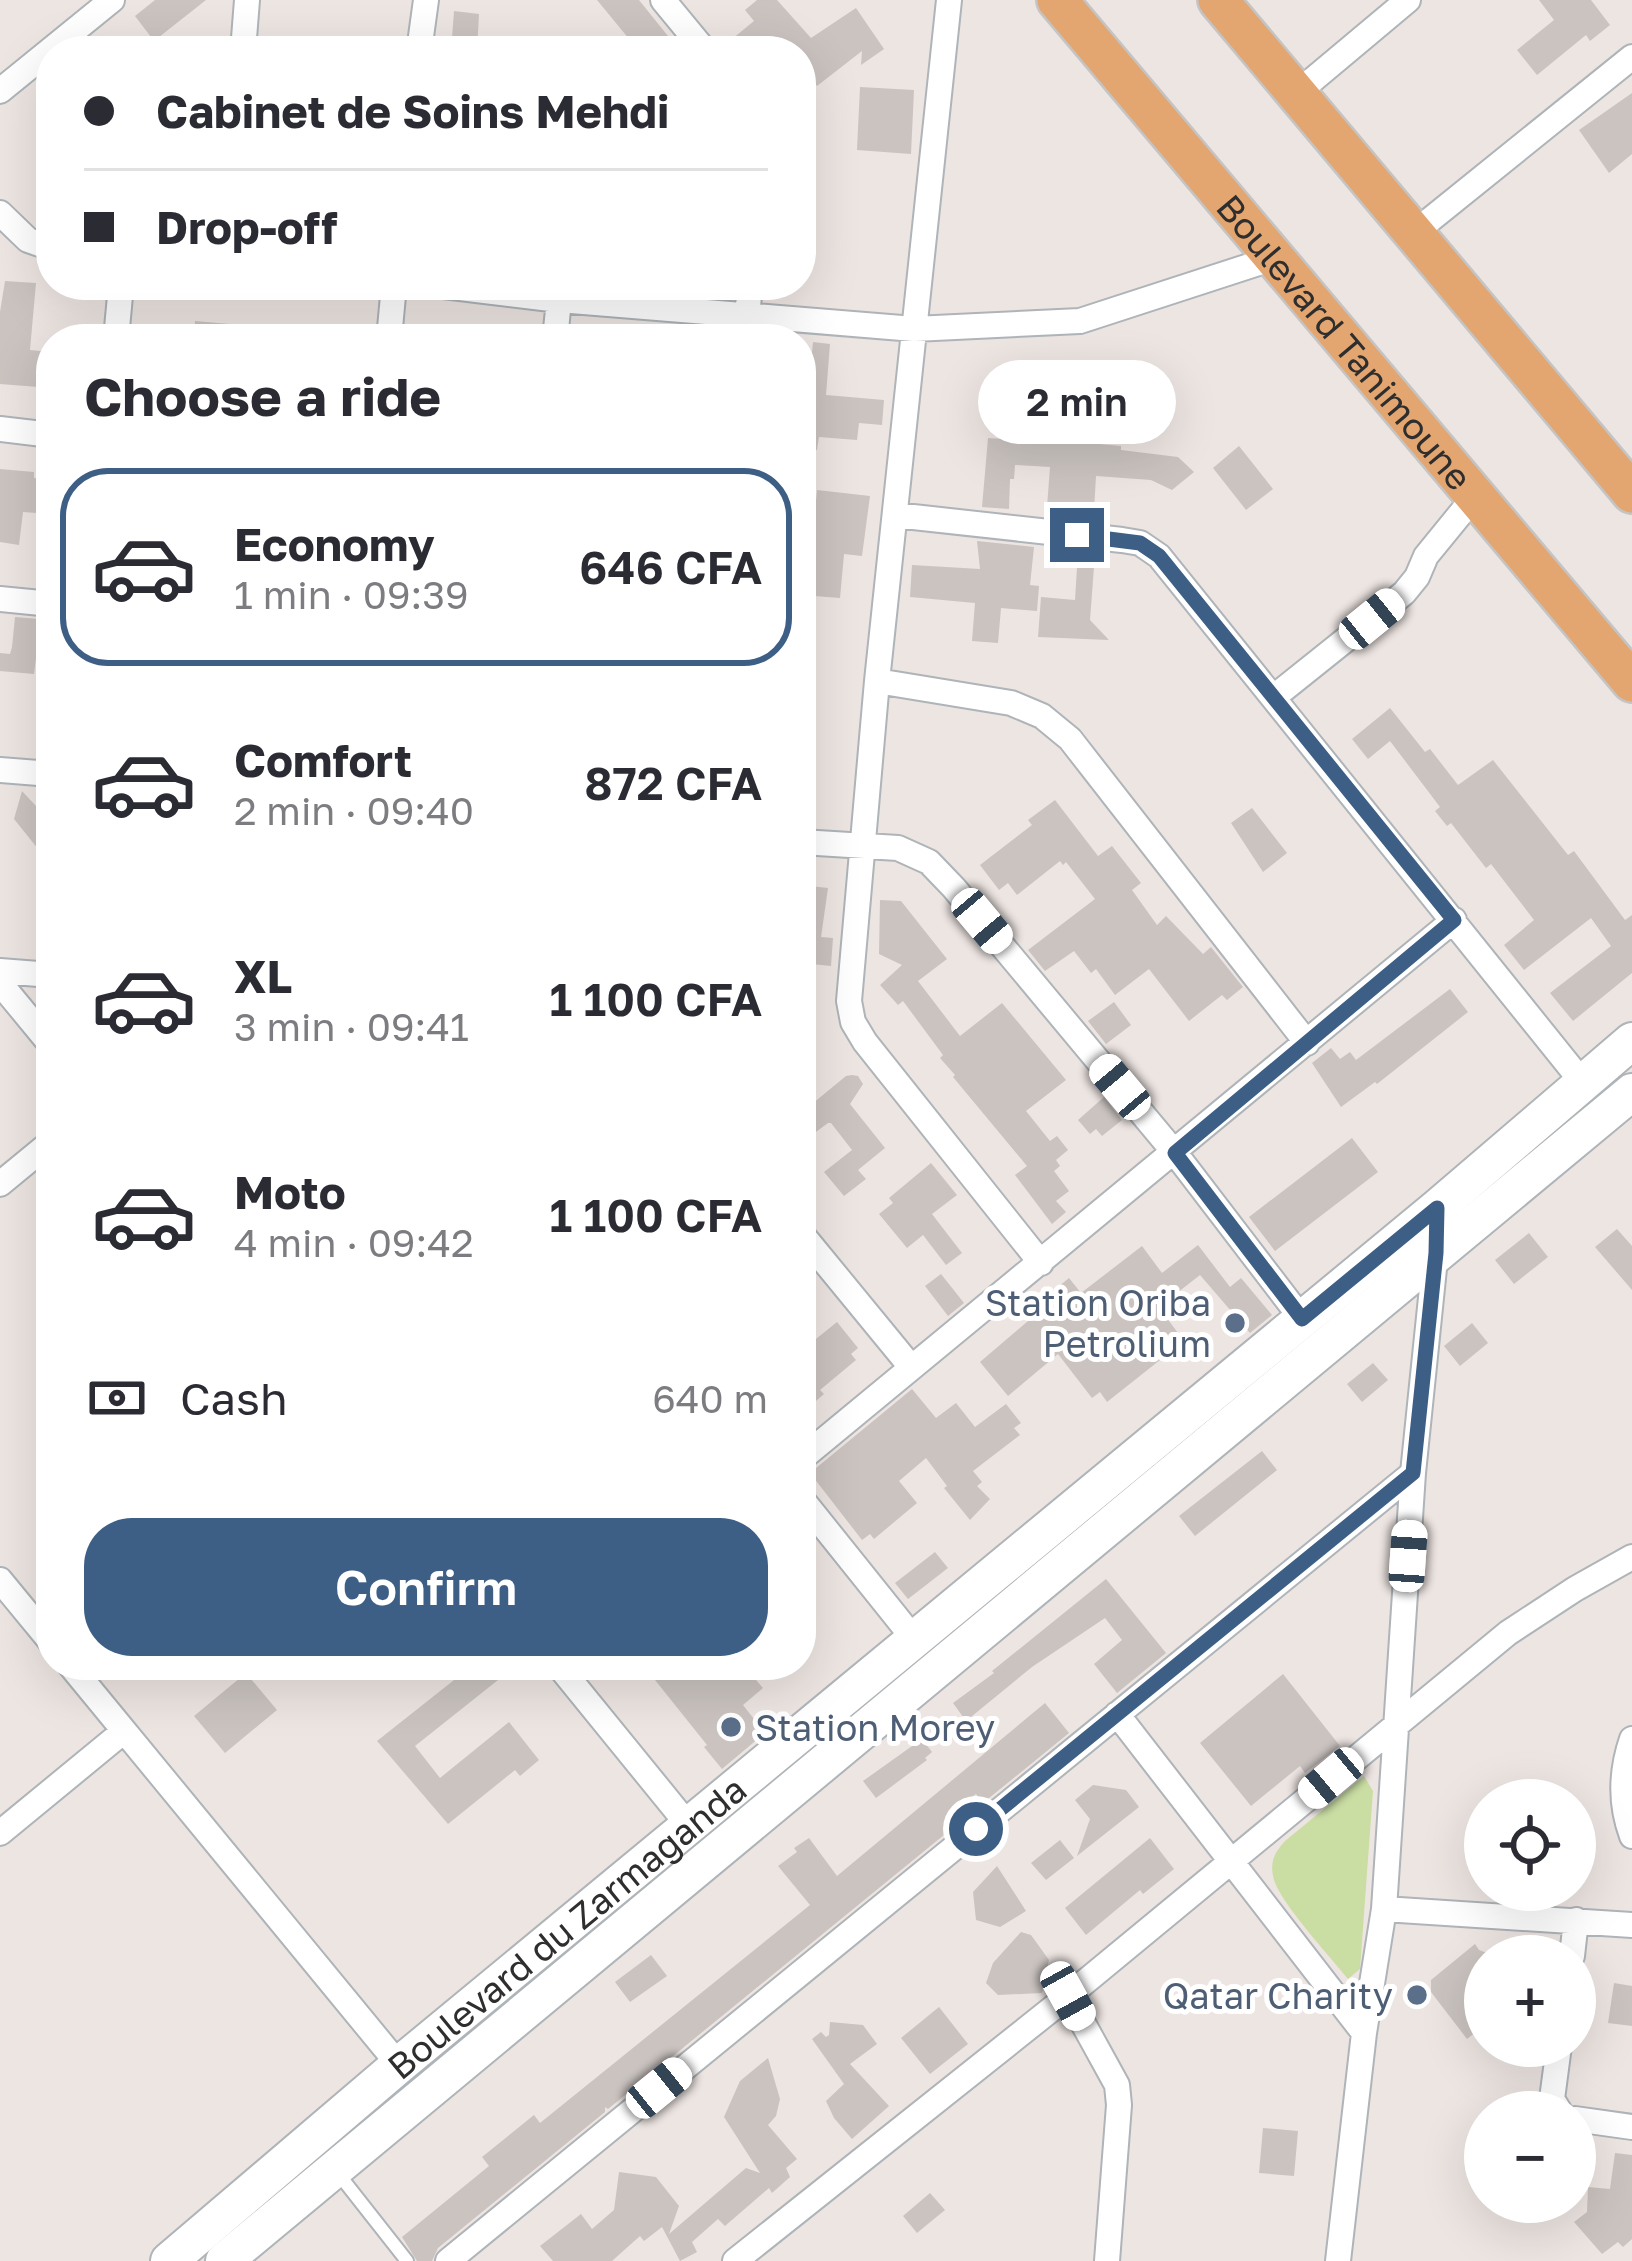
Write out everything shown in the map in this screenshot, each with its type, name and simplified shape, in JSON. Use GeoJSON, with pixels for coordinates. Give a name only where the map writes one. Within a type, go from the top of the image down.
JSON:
{"type":"FeatureCollection","features":[{"type":"Feature","properties":{"kind":"main road","name":"Boulevard Tanimoune"},"geometry":{"type":"LineString","coordinates":[[1057,0],[1632,682]]}},
{"type":"Feature","properties":{"kind":"main road"},"geometry":{"type":"LineString","coordinates":[[1218,0],[1632,493]]}},
{"type":"Feature","properties":{"kind":"main road","name":"Boulevard du Zarmaganda"},"geometry":{"type":"LineString","coordinates":[[169,2261],[1632,1041]]}},
{"type":"Feature","properties":{"kind":"main road","name":"Boulevard du Zarmaganda"},"geometry":{"type":"LineString","coordinates":[[224,2261],[1632,1091]]}},
{"type":"Feature","properties":{"kind":"street"},"geometry":{"type":"LineString","coordinates":[[68,36],[112,0]]}},
{"type":"Feature","properties":{"kind":"street"},"geometry":{"type":"LineString","coordinates":[[244,36],[247,0]]}},
{"type":"Feature","properties":{"kind":"street"},"geometry":{"type":"LineString","coordinates":[[421,36],[426,0]]}},
{"type":"Feature","properties":{"kind":"street"},"geometry":{"type":"LineString","coordinates":[[663,0],[693,36]]}},
{"type":"Feature","properties":{"kind":"street"},"geometry":{"type":"LineString","coordinates":[[949,0],[877,681],[849,1001],[853,1022],[866,1042],[1041,1263]]}},
{"type":"Feature","properties":{"kind":"street"},"geometry":{"type":"LineString","coordinates":[[1297,93],[1408,0]]}},
{"type":"Feature","properties":{"kind":"street"},"geometry":{"type":"LineString","coordinates":[[1415,232],[1632,57]]}},
{"type":"Feature","properties":{"kind":"street"},"geometry":{"type":"LineString","coordinates":[[0,92],[36,62]]}},
{"type":"Feature","properties":{"kind":"street"},"geometry":{"type":"LineString","coordinates":[[0,213],[36,243]]}},
{"type":"Feature","properties":{"kind":"street"},"geometry":{"type":"LineString","coordinates":[[816,328],[914,329],[1080,321],[1274,258]]}},
{"type":"Feature","properties":{"kind":"street"},"geometry":{"type":"LineString","coordinates":[[557,324],[559,300],[725,324]]}},
{"type":"Feature","properties":{"kind":"street"},"geometry":{"type":"LineString","coordinates":[[0,429],[36,433]]}},
{"type":"Feature","properties":{"kind":"street"},"geometry":{"type":"LineString","coordinates":[[1274,697],[1404,593],[1440,536],[1475,496]]}},
{"type":"Feature","properties":{"kind":"street"},"geometry":{"type":"LineString","coordinates":[[895,514],[1140,543],[1159,556],[1583,1083]]}},
{"type":"Feature","properties":{"kind":"street"},"geometry":{"type":"LineString","coordinates":[[0,599],[36,603]]}},
{"type":"Feature","properties":{"kind":"street"},"geometry":{"type":"LineString","coordinates":[[877,681],[1011,703],[1042,716],[1070,739],[1307,1042]]}},
{"type":"Feature","properties":{"kind":"street"},"geometry":{"type":"LineString","coordinates":[[0,770],[36,773]]}},
{"type":"Feature","properties":{"kind":"street"},"geometry":{"type":"LineString","coordinates":[[816,843],[898,848],[929,862],[1175,1153],[1302,1319]]}},
{"type":"Feature","properties":{"kind":"street"},"geometry":{"type":"LineString","coordinates":[[816,1446],[1454,920]]}},
{"type":"Feature","properties":{"kind":"street"},"geometry":{"type":"LineString","coordinates":[[0,971],[36,974]]}},
{"type":"Feature","properties":{"kind":"street"},"geometry":{"type":"LineString","coordinates":[[0,983],[36,1027]]}},
{"type":"Feature","properties":{"kind":"street"},"geometry":{"type":"LineString","coordinates":[[0,1184],[36,1154]]}},
{"type":"Feature","properties":{"kind":"street"},"geometry":{"type":"LineString","coordinates":[[1338,2261],[1364,2033],[1384,1909],[1413,1473],[1437,1208]]}},
{"type":"Feature","properties":{"kind":"street"},"geometry":{"type":"LineString","coordinates":[[816,1251],[911,1367]]}},
{"type":"Feature","properties":{"kind":"street"},"geometry":{"type":"LineString","coordinates":[[448,2261],[1413,1473]]}},
{"type":"Feature","properties":{"kind":"street"},"geometry":{"type":"LineString","coordinates":[[816,1517],[914,1639]]}},
{"type":"Feature","properties":{"kind":"street"},"geometry":{"type":"LineString","coordinates":[[734,2261],[1068,1996],[1508,1633],[1632,1557]]}},
{"type":"Feature","properties":{"kind":"street"},"geometry":{"type":"LineString","coordinates":[[0,1580],[36,1624]]}},
{"type":"Feature","properties":{"kind":"street"},"geometry":{"type":"LineString","coordinates":[[82,1680],[399,2065]]}},
{"type":"Feature","properties":{"kind":"street"},"geometry":{"type":"LineString","coordinates":[[570,1680],[689,1826]]}},
{"type":"Feature","properties":{"kind":"street"},"geometry":{"type":"LineString","coordinates":[[1117,1714],[1364,2033]]}},
{"type":"Feature","properties":{"kind":"street"},"geometry":{"type":"LineString","coordinates":[[0,1833],[124,1731]]}},
{"type":"Feature","properties":{"kind":"street"},"geometry":{"type":"LineString","coordinates":[[1632,1739],[1623,1785],[1632,1836]]}},
{"type":"Feature","properties":{"kind":"street"},"geometry":{"type":"LineString","coordinates":[[1384,1909],[1632,1925]]}},
{"type":"Feature","properties":{"kind":"street"},"geometry":{"type":"LineString","coordinates":[[1574,1935],[1576,1920]]}},
{"type":"Feature","properties":{"kind":"street"},"geometry":{"type":"LineString","coordinates":[[1068,1996],[1117,2086],[1107,2261]]}},
{"type":"Feature","properties":{"kind":"street"},"geometry":{"type":"LineString","coordinates":[[1596,2122],[1632,2128]]}},
{"type":"Feature","properties":{"kind":"lane"},"geometry":{"type":"LineString","coordinates":[[334,2169],[407,2261]]}},
{"type":"Feature","properties":{"kind":"green space"},"geometry":{"type":"Polygon","coordinates":[[[1364,1776],[1373,1791],[1360,1969],[1348,1979],[1284,1899],[1272,1866],[1285,1841],[1364,1776]]]}},
{"type":"Feature","properties":{"kind":"building"},"geometry":{"type":"Polygon","coordinates":[[[155,0],[206,0],[160,36],[150,36],[135,16],[155,0]]]}},
{"type":"Feature","properties":{"kind":"building"},"geometry":{"type":"Polygon","coordinates":[[[597,0],[639,0],[668,36],[627,36],[597,0]]]}},
{"type":"Feature","properties":{"kind":"building"},"geometry":{"type":"Polygon","coordinates":[[[757,0],[777,0],[809,36],[736,36],[754,21],[745,10],[757,0]]]}},
{"type":"Feature","properties":{"kind":"building"},"geometry":{"type":"Polygon","coordinates":[[[1539,0],[1591,0],[1610,25],[1590,41],[1586,35],[1537,75],[1517,50],[1554,20],[1539,0]]]}},
{"type":"Feature","properties":{"kind":"building"},"geometry":{"type":"Polygon","coordinates":[[[856,8],[884,49],[861,65],[862,51],[817,86],[814,36],[856,8]]]}},
{"type":"Feature","properties":{"kind":"building"},"geometry":{"type":"Polygon","coordinates":[[[454,11],[479,14],[478,36],[452,36],[454,11]]]}},
{"type":"Feature","properties":{"kind":"building"},"geometry":{"type":"Polygon","coordinates":[[[860,87],[914,90],[911,154],[857,150],[860,87]]]}},
{"type":"Feature","properties":{"kind":"building"},"geometry":{"type":"Polygon","coordinates":[[[1632,93],[1632,154],[1609,173],[1579,130],[1632,93]]]}},
{"type":"Feature","properties":{"kind":"building"},"geometry":{"type":"Polygon","coordinates":[[[5,281],[36,283],[30,350],[36,351],[36,387],[0,384],[5,281]]]}},
{"type":"Feature","properties":{"kind":"building"},"geometry":{"type":"Polygon","coordinates":[[[816,342],[830,344],[826,395],[884,400],[882,425],[859,423],[857,440],[819,437],[817,450],[816,342]]]}},
{"type":"Feature","properties":{"kind":"building"},"geometry":{"type":"Polygon","coordinates":[[[988,438],[1121,446],[1121,450],[1178,457],[1194,472],[1172,490],[1151,480],[1096,476],[1094,511],[1047,507],[1050,467],[1015,465],[1009,509],[982,507],[988,438]]]}},
{"type":"Feature","properties":{"kind":"building"},"geometry":{"type":"Polygon","coordinates":[[[1239,446],[1273,489],[1246,510],[1213,468],[1239,446]]]}},
{"type":"Feature","properties":{"kind":"building"},"geometry":{"type":"Polygon","coordinates":[[[0,469],[34,472],[36,513],[23,512],[19,545],[0,542],[0,469]]]}},
{"type":"Feature","properties":{"kind":"building"},"geometry":{"type":"Polygon","coordinates":[[[817,490],[870,496],[862,556],[844,554],[840,598],[816,596],[817,490]]]}},
{"type":"Feature","properties":{"kind":"building"},"geometry":{"type":"Polygon","coordinates":[[[977,541],[1034,547],[1030,585],[1039,586],[1037,611],[1001,608],[998,643],[972,641],[975,603],[910,597],[912,565],[980,569],[977,541]]]}},
{"type":"Feature","properties":{"kind":"building"},"geometry":{"type":"Polygon","coordinates":[[[1078,552],[1095,554],[1090,620],[1109,640],[1038,637],[1041,597],[1075,600],[1078,552]]]}},
{"type":"Feature","properties":{"kind":"building"},"geometry":{"type":"Polygon","coordinates":[[[15,617],[36,619],[34,674],[0,671],[0,653],[10,654],[15,617]]]}},
{"type":"Feature","properties":{"kind":"building"},"geometry":{"type":"Polygon","coordinates":[[[1390,708],[1458,785],[1493,760],[1568,855],[1574,851],[1625,920],[1632,915],[1632,973],[1573,1021],[1550,993],[1611,946],[1591,918],[1524,970],[1504,945],[1534,920],[1491,864],[1486,868],[1451,823],[1447,826],[1435,811],[1440,807],[1390,741],[1368,759],[1352,739],[1390,708]]]}},
{"type":"Feature","properties":{"kind":"building"},"geometry":{"type":"Polygon","coordinates":[[[22,791],[36,806],[36,846],[14,819],[22,791]]]}},
{"type":"Feature","properties":{"kind":"building"},"geometry":{"type":"Polygon","coordinates":[[[1055,800],[1098,856],[1112,846],[1141,883],[1132,890],[1157,925],[1166,916],[1203,954],[1211,947],[1243,987],[1227,1000],[1222,995],[1189,1021],[1149,969],[1115,995],[1096,969],[1091,973],[1074,951],[1045,971],[1028,950],[1095,899],[1066,862],[1060,861],[1017,895],[1008,883],[999,890],[980,865],[1032,825],[1028,820],[1055,800]]]}},
{"type":"Feature","properties":{"kind":"building"},"geometry":{"type":"Polygon","coordinates":[[[1252,808],[1287,853],[1263,872],[1231,823],[1252,808]]]}},
{"type":"Feature","properties":{"kind":"building"},"geometry":{"type":"Polygon","coordinates":[[[816,887],[828,888],[821,937],[833,938],[831,966],[816,964],[816,887]]]}},
{"type":"Feature","properties":{"kind":"building"},"geometry":{"type":"Polygon","coordinates":[[[880,900],[901,901],[947,959],[918,981],[960,1036],[1002,1003],[1066,1080],[1026,1111],[1050,1141],[1057,1136],[1068,1150],[1056,1160],[1060,1166],[1054,1171],[1069,1191],[1056,1201],[1066,1212],[1052,1224],[1015,1175],[1027,1166],[953,1077],[940,1058],[943,1055],[903,1001],[898,1005],[880,985],[902,965],[879,954],[880,900]]]}},
{"type":"Feature","properties":{"kind":"building"},"geometry":{"type":"Polygon","coordinates":[[[1450,989],[1468,1012],[1341,1107],[1312,1063],[1331,1048],[1340,1059],[1350,1052],[1356,1060],[1450,989]]]}},
{"type":"Feature","properties":{"kind":"building"},"geometry":{"type":"Polygon","coordinates":[[[1114,1002],[1131,1025],[1106,1044],[1088,1021],[1114,1002]]]}},
{"type":"Feature","properties":{"kind":"building"},"geometry":{"type":"Polygon","coordinates":[[[846,1076],[858,1076],[863,1084],[850,1104],[885,1148],[858,1170],[866,1179],[844,1196],[824,1172],[852,1150],[831,1123],[816,1132],[816,1101],[846,1076]]]}},
{"type":"Feature","properties":{"kind":"building"},"geometry":{"type":"Polygon","coordinates":[[[1104,1097],[1122,1120],[1102,1136],[1096,1129],[1090,1134],[1078,1120],[1104,1097]]]}},
{"type":"Feature","properties":{"kind":"building"},"geometry":{"type":"Polygon","coordinates":[[[1352,1138],[1378,1172],[1275,1251],[1249,1217],[1352,1138]]]}},
{"type":"Feature","properties":{"kind":"building"},"geometry":{"type":"Polygon","coordinates":[[[931,1163],[957,1195],[932,1214],[962,1253],[946,1265],[923,1235],[907,1248],[879,1214],[893,1203],[889,1198],[931,1163]]]}},
{"type":"Feature","properties":{"kind":"building"},"geometry":{"type":"Polygon","coordinates":[[[1617,1229],[1632,1246],[1632,1290],[1595,1247],[1617,1229]]]}},
{"type":"Feature","properties":{"kind":"building"},"geometry":{"type":"Polygon","coordinates":[[[1529,1233],[1548,1257],[1514,1284],[1495,1260],[1529,1233]]]}},
{"type":"Feature","properties":{"kind":"building"},"geometry":{"type":"Polygon","coordinates":[[[1198,1245],[1230,1287],[1241,1278],[1272,1315],[1250,1333],[1200,1275],[1168,1300],[1176,1309],[1166,1317],[1184,1341],[1107,1402],[1100,1392],[1092,1398],[1058,1354],[1008,1396],[980,1362],[1069,1278],[1081,1293],[1142,1246],[1162,1273],[1198,1245]]]}},
{"type":"Feature","properties":{"kind":"building"},"geometry":{"type":"Polygon","coordinates":[[[941,1274],[964,1303],[948,1316],[925,1286],[941,1274]]]}},
{"type":"Feature","properties":{"kind":"building"},"geometry":{"type":"Polygon","coordinates":[[[837,1322],[858,1348],[851,1354],[856,1360],[820,1390],[824,1394],[816,1401],[816,1339],[837,1322]]]}},
{"type":"Feature","properties":{"kind":"building"},"geometry":{"type":"Polygon","coordinates":[[[1472,1323],[1488,1343],[1460,1366],[1444,1346],[1472,1323]]]}},
{"type":"Feature","properties":{"kind":"building"},"geometry":{"type":"Polygon","coordinates":[[[1373,1363],[1388,1380],[1362,1402],[1347,1384],[1373,1363]]]}},
{"type":"Feature","properties":{"kind":"building"},"geometry":{"type":"Polygon","coordinates":[[[912,1389],[936,1418],[956,1403],[975,1427],[1006,1404],[1021,1423],[1014,1428],[1020,1435],[973,1471],[982,1482],[977,1486],[990,1499],[970,1520],[926,1458],[899,1481],[917,1503],[874,1539],[870,1534],[862,1540],[816,1481],[816,1468],[912,1389]]]}},
{"type":"Feature","properties":{"kind":"building"},"geometry":{"type":"Polygon","coordinates":[[[1262,1451],[1277,1470],[1195,1536],[1179,1516],[1262,1451]]]}},
{"type":"Feature","properties":{"kind":"building"},"geometry":{"type":"Polygon","coordinates":[[[935,1552],[948,1568],[908,1599],[895,1583],[935,1552]]]}},
{"type":"Feature","properties":{"kind":"building"},"geometry":{"type":"Polygon","coordinates":[[[1106,1579],[1166,1653],[1117,1693],[1094,1664],[1122,1640],[1105,1618],[1032,1667],[966,1721],[953,1703],[1106,1579]]]}},
{"type":"Feature","properties":{"kind":"building"},"geometry":{"type":"Polygon","coordinates":[[[1283,1674],[1340,1746],[1305,1773],[1300,1766],[1251,1806],[1200,1743],[1283,1674]]]}},
{"type":"Feature","properties":{"kind":"building"},"geometry":{"type":"Polygon","coordinates":[[[238,1680],[252,1680],[277,1710],[225,1753],[194,1716],[238,1680]]]}},
{"type":"Feature","properties":{"kind":"building"},"geometry":{"type":"Polygon","coordinates":[[[454,1680],[498,1680],[415,1746],[440,1778],[509,1722],[539,1760],[520,1776],[515,1770],[448,1824],[377,1741],[454,1680]]]}},
{"type":"Feature","properties":{"kind":"building"},"geometry":{"type":"Polygon","coordinates":[[[655,1680],[756,1680],[763,1688],[743,1705],[765,1733],[722,1769],[704,1747],[707,1745],[655,1680]]]}},
{"type":"Feature","properties":{"kind":"building"},"geometry":{"type":"Polygon","coordinates":[[[1045,1703],[1069,1733],[983,1803],[976,1794],[959,1806],[966,1817],[605,2107],[605,2112],[438,2248],[432,2261],[417,2261],[402,2237],[489,2166],[482,2157],[534,2115],[540,2123],[810,1905],[778,1866],[797,1852],[794,1848],[809,1838],[837,1876],[1045,1703]]]}},
{"type":"Feature","properties":{"kind":"building"},"geometry":{"type":"Polygon","coordinates":[[[922,1739],[932,1752],[927,1760],[876,1798],[863,1781],[922,1739]]]}},
{"type":"Feature","properties":{"kind":"building"},"geometry":{"type":"Polygon","coordinates":[[[1093,1785],[1126,1790],[1139,1807],[1077,1856],[1090,1819],[1075,1800],[1093,1785]]]}},
{"type":"Feature","properties":{"kind":"building"},"geometry":{"type":"Polygon","coordinates":[[[1150,1838],[1174,1869],[1143,1894],[1140,1890],[1086,1935],[1065,1908],[1150,1838]]]}},
{"type":"Feature","properties":{"kind":"building"},"geometry":{"type":"Polygon","coordinates":[[[1060,1840],[1074,1858],[1046,1880],[1031,1863],[1060,1840]]]}},
{"type":"Feature","properties":{"kind":"building"},"geometry":{"type":"Polygon","coordinates":[[[997,1866],[1026,1911],[1000,1927],[976,1920],[973,1892],[997,1866]]]}},
{"type":"Feature","properties":{"kind":"building"},"geometry":{"type":"Polygon","coordinates":[[[1021,1932],[1031,1935],[1049,1960],[1042,1993],[998,1995],[986,1983],[993,1963],[1021,1932]]]}},
{"type":"Feature","properties":{"kind":"building"},"geometry":{"type":"Polygon","coordinates":[[[1464,1953],[1464,2035],[1431,1992],[1431,1980],[1464,1953]]]}},
{"type":"Feature","properties":{"kind":"building"},"geometry":{"type":"Polygon","coordinates":[[[651,1955],[667,1976],[630,2002],[615,1982],[651,1955]]]}},
{"type":"Feature","properties":{"kind":"building"},"geometry":{"type":"Polygon","coordinates":[[[1614,1983],[1632,1986],[1632,2026],[1608,2023],[1614,1983]]]}},
{"type":"Feature","properties":{"kind":"building"},"geometry":{"type":"Polygon","coordinates":[[[939,2007],[968,2044],[930,2074],[901,2038],[939,2007]]]}},
{"type":"Feature","properties":{"kind":"building"},"geometry":{"type":"Polygon","coordinates":[[[830,2022],[863,2025],[877,2044],[850,2064],[889,2106],[852,2139],[826,2101],[844,2084],[812,2039],[821,2032],[829,2035],[830,2022]]]}},
{"type":"Feature","properties":{"kind":"building"},"geometry":{"type":"Polygon","coordinates":[[[768,2058],[780,2099],[768,2125],[797,2159],[786,2168],[790,2177],[772,2193],[769,2188],[725,2226],[718,2219],[692,2242],[697,2252],[680,2261],[662,2227],[644,2241],[640,2236],[612,2261],[553,2261],[540,2246],[581,2214],[592,2229],[614,2210],[619,2172],[656,2177],[679,2206],[669,2234],[746,2168],[760,2173],[724,2117],[740,2081],[768,2058]]]}},
{"type":"Feature","properties":{"kind":"building"},"geometry":{"type":"Polygon","coordinates":[[[1263,2128],[1298,2131],[1294,2176],[1259,2173],[1263,2128]]]}},
{"type":"Feature","properties":{"kind":"building"},"geometry":{"type":"Polygon","coordinates":[[[1615,2153],[1632,2155],[1632,2239],[1602,2254],[1575,2223],[1596,2223],[1596,2188],[1610,2189],[1615,2153]]]}},
{"type":"Feature","properties":{"kind":"building"},"geometry":{"type":"Polygon","coordinates":[[[930,2193],[945,2210],[917,2233],[903,2216],[930,2193]]]}},
{"type":"Feature","properties":{"kind":"place","name":"Station Oriba Petrolium"},"geometry":{"type":"Point","coordinates":[1235,1323]}},
{"type":"Feature","properties":{"kind":"place","name":"Station Morey"},"geometry":{"type":"Point","coordinates":[731,1727]}},
{"type":"Feature","properties":{"kind":"place","name":"Qatar Charity"},"geometry":{"type":"Point","coordinates":[1417,1995]}},
{"type":"Feature","properties":{"kind":"route"},"geometry":{"type":"LineString","coordinates":[[976,1829],[1413,1473],[1436,1253],[1437,1208],[1302,1319],[1175,1153],[1454,920],[1159,556],[1140,543],[1077,535]]}}]}
